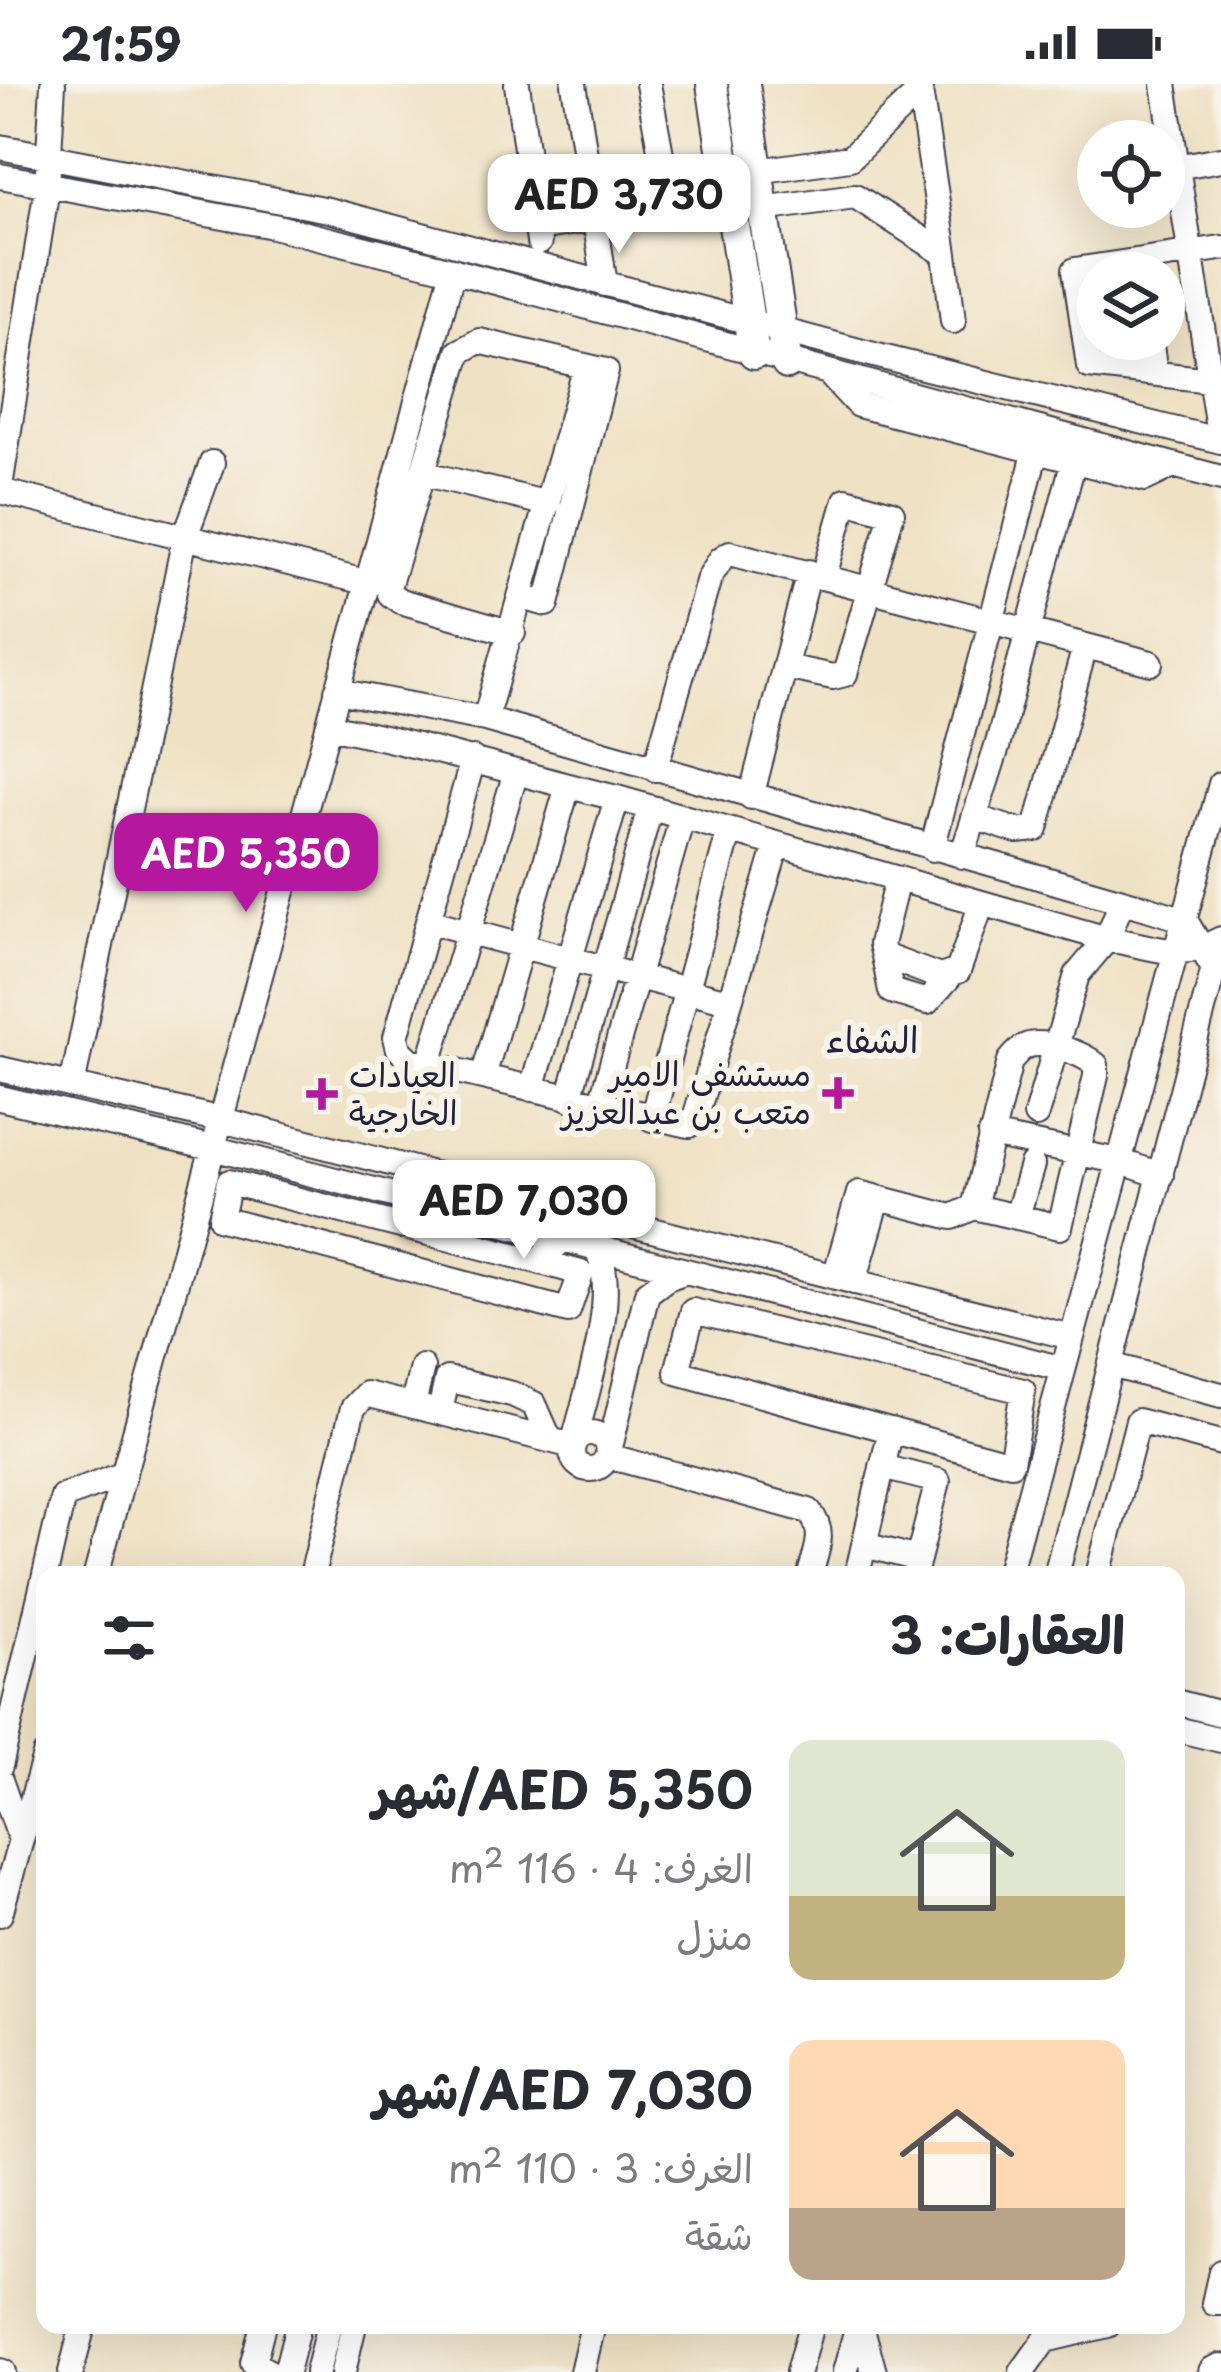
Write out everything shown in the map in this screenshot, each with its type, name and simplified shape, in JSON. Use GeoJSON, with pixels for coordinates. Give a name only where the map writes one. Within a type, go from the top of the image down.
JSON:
{"type":"FeatureCollection","features":[{"type":"Feature","properties":{"kind":"main road"},"geometry":{"type":"LineString","coordinates":[[712,84],[754,354]]}},
{"type":"Feature","properties":{"kind":"main road"},"geometry":{"type":"LineString","coordinates":[[744,84],[788,364]]}},
{"type":"Feature","properties":{"kind":"street"},"geometry":{"type":"LineString","coordinates":[[53,84],[47,187],[0,489],[365,582]]}},
{"type":"Feature","properties":{"kind":"street"},"geometry":{"type":"LineString","coordinates":[[517,84],[543,267]]}},
{"type":"Feature","properties":{"kind":"street"},"geometry":{"type":"LineString","coordinates":[[574,84],[604,284]]}},
{"type":"Feature","properties":{"kind":"street"},"geometry":{"type":"LineString","coordinates":[[537,228],[671,208],[648,84]]}},
{"type":"Feature","properties":{"kind":"street"},"geometry":{"type":"LineString","coordinates":[[1164,84],[1169,120]]}},
{"type":"Feature","properties":{"kind":"street"},"geometry":{"type":"LineString","coordinates":[[757,171],[850,158],[920,91],[953,321]]}},
{"type":"Feature","properties":{"kind":"street"},"geometry":{"type":"LineString","coordinates":[[0,147],[328,211],[447,260],[754,354],[1221,478]]}},
{"type":"Feature","properties":{"kind":"street"},"geometry":{"type":"LineString","coordinates":[[1185,165],[1221,159]]}},
{"type":"Feature","properties":{"kind":"street"},"geometry":{"type":"LineString","coordinates":[[834,160],[848,178],[840,198]]}},
{"type":"Feature","properties":{"kind":"street"},"geometry":{"type":"LineString","coordinates":[[0,176],[447,260],[543,267],[1221,441],[1185,225]]}},
{"type":"Feature","properties":{"kind":"street"},"geometry":{"type":"LineString","coordinates":[[763,209],[855,196],[945,254]]}},
{"type":"Feature","properties":{"kind":"street"},"geometry":{"type":"LineString","coordinates":[[1185,255],[1221,248]]}},
{"type":"Feature","properties":{"kind":"street"},"geometry":{"type":"LineString","coordinates":[[98,1566],[216,1150],[447,260]]}},
{"type":"Feature","properties":{"kind":"street"},"geometry":{"type":"LineString","coordinates":[[513,633],[400,601],[388,586],[459,352],[479,341],[606,371],[547,604],[522,597]]}},
{"type":"Feature","properties":{"kind":"street"},"geometry":{"type":"LineString","coordinates":[[1088,360],[1089,366],[1210,380]]}},
{"type":"Feature","properties":{"kind":"street"},"geometry":{"type":"LineString","coordinates":[[1153,360],[1155,373]]}},
{"type":"Feature","properties":{"kind":"street"},"geometry":{"type":"LineString","coordinates":[[485,719],[586,367]]}},
{"type":"Feature","properties":{"kind":"street"},"geometry":{"type":"LineString","coordinates":[[830,375],[858,404],[1036,451],[1145,479],[1174,465]]}},
{"type":"Feature","properties":{"kind":"street"},"geometry":{"type":"LineString","coordinates":[[932,849],[1036,451]]}},
{"type":"Feature","properties":{"kind":"street"},"geometry":{"type":"LineString","coordinates":[[962,856],[1073,460]]}},
{"type":"Feature","properties":{"kind":"street"},"geometry":{"type":"LineString","coordinates":[[72,1086],[185,537],[212,463]]}},
{"type":"Feature","properties":{"kind":"street"},"geometry":{"type":"LineString","coordinates":[[422,472],[548,504]]}},
{"type":"Feature","properties":{"kind":"street"},"geometry":{"type":"LineString","coordinates":[[751,797],[785,667],[846,500],[892,513],[845,674],[833,677],[785,667]]}},
{"type":"Feature","properties":{"kind":"street"},"geometry":{"type":"LineString","coordinates":[[656,769],[709,578],[730,553],[1151,663]]}},
{"type":"Feature","properties":{"kind":"street"},"geometry":{"type":"LineString","coordinates":[[974,817],[1017,831],[1036,829],[1085,646]]}},
{"type":"Feature","properties":{"kind":"street"},"geometry":{"type":"LineString","coordinates":[[338,691],[485,719],[1122,901],[1185,920],[1215,949]]}},
{"type":"Feature","properties":{"kind":"street"},"geometry":{"type":"LineString","coordinates":[[328,726],[617,798],[1107,939],[1175,954],[1215,949]]}},
{"type":"Feature","properties":{"kind":"street"},"geometry":{"type":"LineString","coordinates":[[473,759],[395,1036],[410,1060],[683,1126],[692,1121],[777,845]]}},
{"type":"Feature","properties":{"kind":"street"},"geometry":{"type":"LineString","coordinates":[[429,1064],[516,772]]}},
{"type":"Feature","properties":{"kind":"street"},"geometry":{"type":"LineString","coordinates":[[1010,1566],[1221,784]]}},
{"type":"Feature","properties":{"kind":"street"},"geometry":{"type":"LineString","coordinates":[[483,1077],[568,786]]}},
{"type":"Feature","properties":{"kind":"street"},"geometry":{"type":"LineString","coordinates":[[532,1089],[617,798]]}},
{"type":"Feature","properties":{"kind":"street"},"geometry":{"type":"LineString","coordinates":[[569,1098],[650,809]]}},
{"type":"Feature","properties":{"kind":"street"},"geometry":{"type":"LineString","coordinates":[[600,1106],[682,818]]}},
{"type":"Feature","properties":{"kind":"street"},"geometry":{"type":"LineString","coordinates":[[652,1119],[729,833]]}},
{"type":"Feature","properties":{"kind":"street"},"geometry":{"type":"LineString","coordinates":[[897,880],[881,944],[884,956],[940,977],[950,976],[963,962],[982,903]]}},
{"type":"Feature","properties":{"kind":"street"},"geometry":{"type":"LineString","coordinates":[[1036,1115],[1077,975],[1107,939],[1122,901]]}},
{"type":"Feature","properties":{"kind":"street"},"geometry":{"type":"LineString","coordinates":[[428,921],[728,1001]]}},
{"type":"Feature","properties":{"kind":"street"},"geometry":{"type":"LineString","coordinates":[[1058,1566],[1215,949]]}},
{"type":"Feature","properties":{"kind":"street"},"geometry":{"type":"LineString","coordinates":[[836,1310],[878,1198],[952,1216],[974,1207],[1060,1227],[1096,1065],[1088,1058],[1034,1044],[1023,1047],[1010,1061],[974,1207]]}},
{"type":"Feature","properties":{"kind":"street"},"geometry":{"type":"LineString","coordinates":[[0,1069],[222,1120],[1071,1337]]}},
{"type":"Feature","properties":{"kind":"street"},"geometry":{"type":"LineString","coordinates":[[0,1098],[1063,1369]]}},
{"type":"Feature","properties":{"kind":"street"},"geometry":{"type":"LineString","coordinates":[[990,1135],[1118,1161],[1161,1175]]}},
{"type":"Feature","properties":{"kind":"street"},"geometry":{"type":"LineString","coordinates":[[271,1164],[281,1196]]}},
{"type":"Feature","properties":{"kind":"street"},"geometry":{"type":"LineString","coordinates":[[1017,1217],[1031,1165]]}},
{"type":"Feature","properties":{"kind":"street"},"geometry":{"type":"LineString","coordinates":[[230,1183],[537,1261],[581,1274],[568,1311],[221,1219],[230,1183]]}},
{"type":"Feature","properties":{"kind":"street"},"geometry":{"type":"LineString","coordinates":[[537,1261],[562,1241]]}},
{"type":"Feature","properties":{"kind":"street"},"geometry":{"type":"LineString","coordinates":[[561,1442],[602,1321],[605,1277],[596,1248]]}},
{"type":"Feature","properties":{"kind":"street"},"geometry":{"type":"LineString","coordinates":[[608,1456],[647,1293],[686,1270]]}},
{"type":"Feature","properties":{"kind":"street"},"geometry":{"type":"LineString","coordinates":[[795,1299],[808,1315],[805,1338]]}},
{"type":"Feature","properties":{"kind":"street"},"geometry":{"type":"LineString","coordinates":[[692,1311],[1023,1391],[1011,1463],[891,1430],[676,1372],[692,1311]]}},
{"type":"Feature","properties":{"kind":"street"},"geometry":{"type":"LineString","coordinates":[[1112,1364],[1221,1396]]}},
{"type":"Feature","properties":{"kind":"street"},"geometry":{"type":"LineString","coordinates":[[413,1405],[422,1367]]}},
{"type":"Feature","properties":{"kind":"street"},"geometry":{"type":"LineString","coordinates":[[316,1566],[340,1510],[358,1399],[366,1394],[440,1412],[448,1379],[491,1388],[534,1404],[561,1442]]}},
{"type":"Feature","properties":{"kind":"street"},"geometry":{"type":"LineString","coordinates":[[1100,1566],[1138,1421],[1221,1443]]}},
{"type":"Feature","properties":{"kind":"street"},"geometry":{"type":"LineString","coordinates":[[859,1566],[891,1430]]}},
{"type":"Feature","properties":{"kind":"street"},"geometry":{"type":"LineString","coordinates":[[561,1442],[597,1434],[605,1441],[608,1456]]}},
{"type":"Feature","properties":{"kind":"street"},"geometry":{"type":"LineString","coordinates":[[608,1456],[809,1511],[818,1521],[821,1538],[813,1566]]}},
{"type":"Feature","properties":{"kind":"street"},"geometry":{"type":"LineString","coordinates":[[882,1467],[938,1481],[916,1566]]}},
{"type":"Feature","properties":{"kind":"street"},"geometry":{"type":"LineString","coordinates":[[47,1566],[63,1497],[124,1474]]}},
{"type":"Feature","properties":{"kind":"street"},"geometry":{"type":"LineString","coordinates":[[865,1545],[914,1566]]}},
{"type":"Feature","properties":{"kind":"street"},"geometry":{"type":"LineString","coordinates":[[0,1766],[36,1613]]}},
{"type":"Feature","properties":{"kind":"street"},"geometry":{"type":"LineString","coordinates":[[1185,1704],[1221,1714]]}},
{"type":"Feature","properties":{"kind":"street"},"geometry":{"type":"LineString","coordinates":[[1185,1731],[1221,1740]]}},
{"type":"Feature","properties":{"kind":"street"},"geometry":{"type":"LineString","coordinates":[[0,1780],[30,1831]]}},
{"type":"Feature","properties":{"kind":"street"},"geometry":{"type":"LineString","coordinates":[[0,1914],[36,1801]]}},
{"type":"Feature","properties":{"kind":"street"},"geometry":{"type":"LineString","coordinates":[[1221,2272],[1214,2303],[1221,2303]]}},
{"type":"Feature","properties":{"kind":"street"},"geometry":{"type":"LineString","coordinates":[[71,2372],[81,2334]]}},
{"type":"Feature","properties":{"kind":"street"},"geometry":{"type":"LineString","coordinates":[[261,2334],[253,2362],[269,2372]]}},
{"type":"Feature","properties":{"kind":"street"},"geometry":{"type":"LineString","coordinates":[[286,2372],[296,2334]]}},
{"type":"Feature","properties":{"kind":"street"},"geometry":{"type":"LineString","coordinates":[[317,2372],[327,2334]]}},
{"type":"Feature","properties":{"kind":"street"},"geometry":{"type":"LineString","coordinates":[[343,2372],[352,2334]]}},
{"type":"Feature","properties":{"kind":"street"},"geometry":{"type":"LineString","coordinates":[[582,2372],[591,2334]]}},
{"type":"Feature","properties":{"kind":"street"},"geometry":{"type":"LineString","coordinates":[[798,2372],[809,2334]]}},
{"type":"Feature","properties":{"kind":"street"},"geometry":{"type":"LineString","coordinates":[[845,2372],[856,2334]]}},
{"type":"Feature","properties":{"kind":"street"},"geometry":{"type":"LineString","coordinates":[[862,2334],[874,2372]]}},
{"type":"Feature","properties":{"kind":"street"},"geometry":{"type":"LineString","coordinates":[[1021,2372],[1028,2334]]}},
{"type":"Feature","properties":{"kind":"street"},"geometry":{"type":"LineString","coordinates":[[1021,2372],[1046,2340],[1071,2334]]}},
{"type":"Feature","properties":{"kind":"place","name":"مستشفى الامير متعب بن عبدالعزيز"},"geometry":{"type":"Point","coordinates":[838,1093]}},
{"type":"Feature","properties":{"kind":"place","name":"العيادات الخارجية"},"geometry":{"type":"Point","coordinates":[322,1094]}},
{"type":"Feature","properties":{"kind":"district","name":"الشفاء"},"geometry":{"type":"Point","coordinates":[872,1040]}}]}
